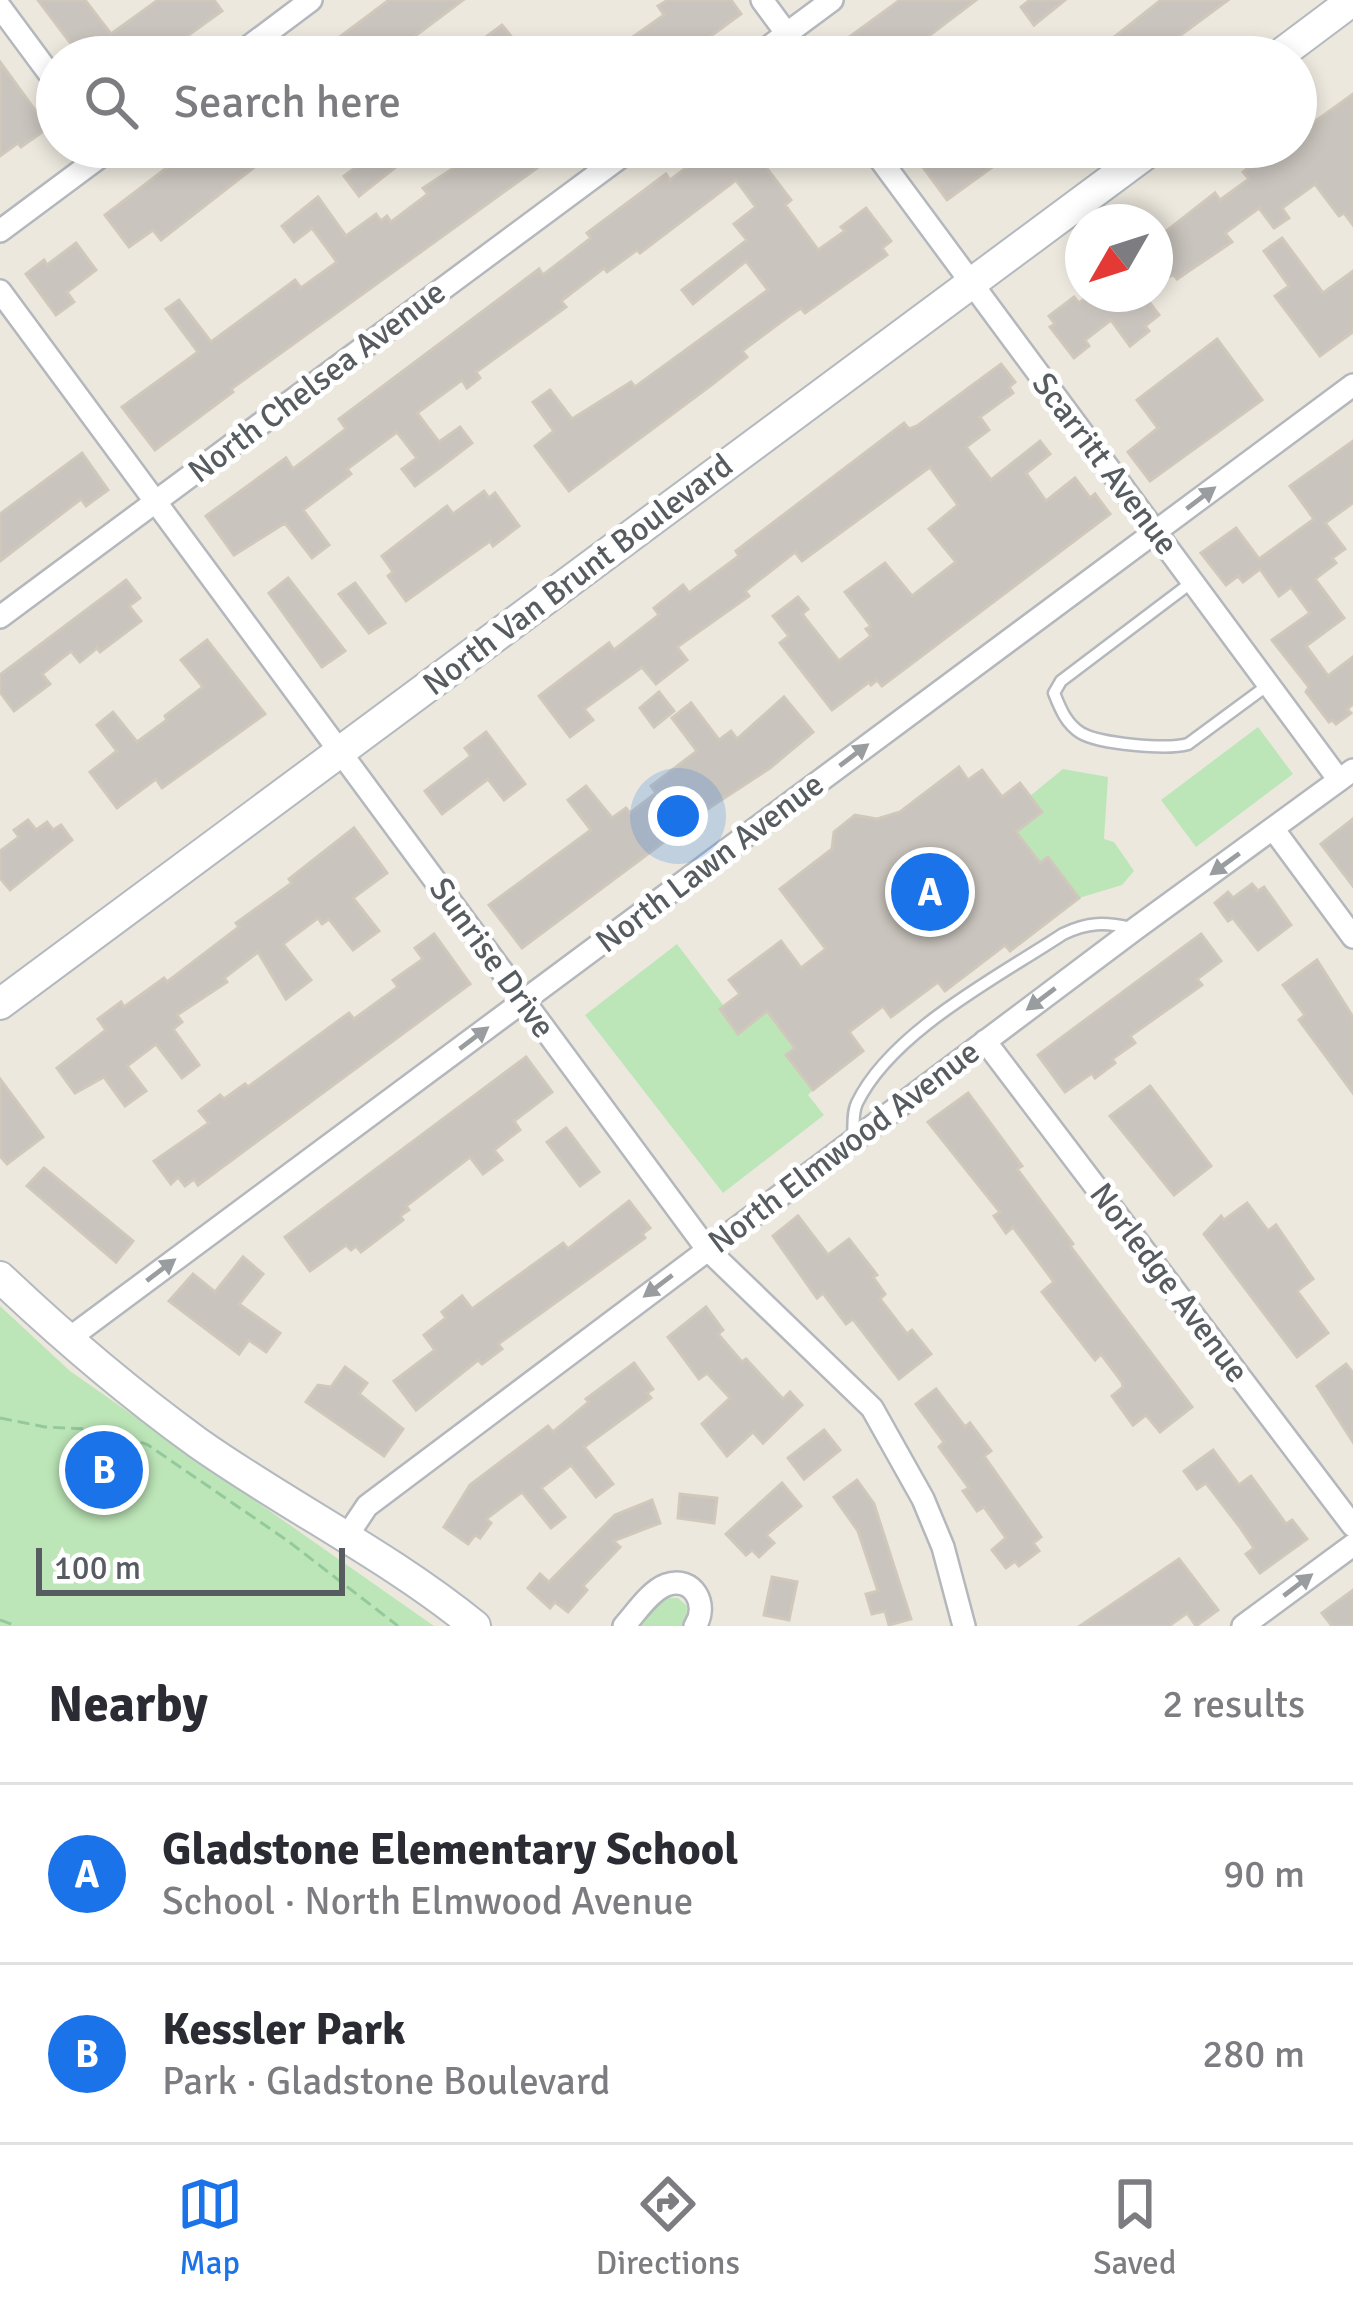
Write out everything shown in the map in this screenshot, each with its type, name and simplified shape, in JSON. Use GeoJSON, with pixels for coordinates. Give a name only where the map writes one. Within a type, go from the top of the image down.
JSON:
{"type":"FeatureCollection","features":[{"type":"Feature","properties":{"kind":"street"},"geometry":{"type":"LineString","coordinates":[[263,36],[311,0]]}},
{"type":"Feature","properties":{"kind":"street"},"geometry":{"type":"LineString","coordinates":[[762,0],[787,34]]}},
{"type":"Feature","properties":{"kind":"street"},"geometry":{"type":"LineString","coordinates":[[784,36],[832,0]]}},
{"type":"Feature","properties":{"kind":"street"},"geometry":{"type":"LineString","coordinates":[[1304,36],[1353,0]]}},
{"type":"Feature","properties":{"kind":"street"},"geometry":{"type":"LineString","coordinates":[[0,7],[36,56]]}},
{"type":"Feature","properties":{"kind":"street"},"geometry":{"type":"LineString","coordinates":[[0,232],[83,168]]}},
{"type":"Feature","properties":{"kind":"street","name":"North Chelsea Avenue"},"geometry":{"type":"LineString","coordinates":[[0,617],[606,168]]}},
{"type":"Feature","properties":{"kind":"street","name":"Scarritt Avenue"},"geometry":{"type":"LineString","coordinates":[[886,168],[1268,685],[1346,775]]}},
{"type":"Feature","properties":{"kind":"street","name":"North Van Brunt Boulevard"},"geometry":{"type":"LineString","coordinates":[[0,1004],[1127,168]]}},
{"type":"Feature","properties":{"kind":"street","name":"Sunrise Drive"},"geometry":{"type":"LineString","coordinates":[[0,291],[707,1249],[872,1408],[923,1499],[943,1547],[964,1626]]}},
{"type":"Feature","properties":{"kind":"street","name":"North Lawn Avenue"},"geometry":{"type":"LineString","coordinates":[[67,1340],[1353,385]]}},
{"type":"Feature","properties":{"kind":"street","name":"North Elmwood Avenue"},"geometry":{"type":"LineString","coordinates":[[347,1536],[368,1506],[1346,775]]}},
{"type":"Feature","properties":{"kind":"street"},"geometry":{"type":"LineString","coordinates":[[1274,830],[1353,938]]}},
{"type":"Feature","properties":{"kind":"street","name":"Norledge Avenue"},"geometry":{"type":"LineString","coordinates":[[986,1041],[1353,1526]]}},
{"type":"Feature","properties":{"kind":"street"},"geometry":{"type":"LineString","coordinates":[[0,1277],[67,1340],[200,1444],[347,1536],[476,1626]]}},
{"type":"Feature","properties":{"kind":"street"},"geometry":{"type":"LineString","coordinates":[[1244,1626],[1353,1545]]}},
{"type":"Feature","properties":{"kind":"street"},"geometry":{"type":"LineString","coordinates":[[624,1626],[658,1590],[678,1584],[701,1601],[695,1626]]}},
{"type":"Feature","properties":{"kind":"lane"},"geometry":{"type":"LineString","coordinates":[[1192,582],[1061,681],[1054,693],[1062,714],[1078,732],[1094,738],[1174,748],[1188,744],[1268,685]]}},
{"type":"Feature","properties":{"kind":"lane"},"geometry":{"type":"LineString","coordinates":[[853,1140],[855,1106],[898,1049],[935,1021],[1084,924],[1135,929]]}},
{"type":"Feature","properties":{"kind":"path"},"geometry":{"type":"LineString","coordinates":[[0,1418],[28,1425],[110,1430],[148,1445],[288,1541],[398,1626]]}},
{"type":"Feature","properties":{"kind":"path"},"geometry":{"type":"LineString","coordinates":[[0,1620],[16,1626]]}},
{"type":"Feature","properties":{"kind":"green space"},"geometry":{"type":"Polygon","coordinates":[[[1258,727],[1293,774],[1196,847],[1161,800],[1258,727]]]}},
{"type":"Feature","properties":{"kind":"green space"},"geometry":{"type":"Polygon","coordinates":[[[1063,769],[1108,777],[1104,839],[1114,842],[1134,871],[1122,885],[1079,898],[1049,858],[1040,863],[1016,832],[1042,812],[1030,796],[1063,769]]]}},
{"type":"Feature","properties":{"kind":"green space"},"geometry":{"type":"Polygon","coordinates":[[[677,944],[724,1006],[720,1010],[738,1033],[767,1011],[795,1048],[787,1056],[813,1090],[808,1095],[824,1115],[723,1193],[585,1015],[677,944]]]}},
{"type":"Feature","properties":{"kind":"green space"},"geometry":{"type":"Polygon","coordinates":[[[0,1306],[70,1371],[434,1626],[0,1626],[0,1306]]]}},
{"type":"Feature","properties":{"kind":"green space"},"geometry":{"type":"Polygon","coordinates":[[[666,1598],[678,1598],[687,1606],[686,1626],[633,1626],[666,1598]]]}},
{"type":"Feature","properties":{"kind":"building"},"geometry":{"type":"Polygon","coordinates":[[[38,0],[85,0],[111,34],[158,0],[214,0],[222,11],[187,36],[65,36],[38,0]]]}},
{"type":"Feature","properties":{"kind":"building"},"geometry":{"type":"Polygon","coordinates":[[[389,0],[463,0],[415,36],[341,36],[389,0]]]}},
{"type":"Feature","properties":{"kind":"building"},"geometry":{"type":"Polygon","coordinates":[[[668,0],[731,0],[741,14],[711,36],[634,36],[664,15],[658,6],[668,0]]]}},
{"type":"Feature","properties":{"kind":"building"},"geometry":{"type":"Polygon","coordinates":[[[900,0],[976,0],[929,36],[851,36],[900,0]]]}},
{"type":"Feature","properties":{"kind":"building"},"geometry":{"type":"Polygon","coordinates":[[[1030,0],[1065,0],[1034,25],[1021,7],[1030,0]]]}},
{"type":"Feature","properties":{"kind":"building"},"geometry":{"type":"Polygon","coordinates":[[[1161,0],[1228,0],[1179,36],[1116,36],[1161,0]]]}},
{"type":"Feature","properties":{"kind":"building"},"geometry":{"type":"Polygon","coordinates":[[[502,25],[511,36],[487,36],[502,25]]]}},
{"type":"Feature","properties":{"kind":"building"},"geometry":{"type":"Polygon","coordinates":[[[0,62],[36,112],[36,136],[0,156],[0,62]]]}},
{"type":"Feature","properties":{"kind":"building"},"geometry":{"type":"Polygon","coordinates":[[[1353,94],[1353,225],[1344,213],[1339,216],[1315,184],[1282,208],[1289,218],[1274,228],[1259,208],[1225,233],[1232,242],[1177,279],[1173,274],[1173,226],[1215,193],[1220,200],[1249,179],[1243,172],[1248,168],[1317,168],[1317,120],[1353,94]]]}},
{"type":"Feature","properties":{"kind":"building"},"geometry":{"type":"Polygon","coordinates":[[[167,168],[253,168],[161,240],[153,230],[129,247],[105,215],[167,168]]]}},
{"type":"Feature","properties":{"kind":"building"},"geometry":{"type":"Polygon","coordinates":[[[355,168],[394,168],[359,196],[344,176],[355,168]]]}},
{"type":"Feature","properties":{"kind":"building"},"geometry":{"type":"Polygon","coordinates":[[[454,168],[537,168],[231,389],[155,450],[122,407],[198,352],[166,309],[179,300],[211,342],[295,280],[301,288],[337,262],[312,228],[294,242],[282,226],[318,197],[346,236],[376,214],[381,221],[387,216],[391,222],[428,194],[423,188],[454,168]]]}},
{"type":"Feature","properties":{"kind":"building"},"geometry":{"type":"Polygon","coordinates":[[[686,168],[767,168],[791,200],[785,205],[818,250],[866,208],[891,241],[882,248],[887,255],[805,313],[801,308],[789,316],[742,351],[747,357],[569,491],[535,446],[554,431],[533,402],[550,390],[572,419],[631,382],[635,387],[768,290],[746,261],[693,304],[682,290],[747,240],[734,224],[756,207],[736,180],[640,253],[637,250],[607,272],[604,268],[561,301],[566,307],[476,372],[480,378],[467,388],[462,380],[417,413],[439,442],[460,427],[472,443],[442,466],[415,486],[402,469],[417,458],[397,432],[303,510],[329,545],[312,558],[285,523],[234,555],[206,516],[286,458],[293,469],[346,429],[339,419],[539,269],[543,275],[591,238],[587,233],[666,174],[670,180],[686,168]]]}},
{"type":"Feature","properties":{"kind":"building"},"geometry":{"type":"Polygon","coordinates":[[[924,168],[991,168],[947,200],[924,168]]]}},
{"type":"Feature","properties":{"kind":"building"},"geometry":{"type":"Polygon","coordinates":[[[1282,238],[1323,293],[1353,271],[1353,332],[1320,356],[1275,296],[1289,286],[1264,251],[1282,238]]]}},
{"type":"Feature","properties":{"kind":"building"},"geometry":{"type":"Polygon","coordinates":[[[76,243],[96,270],[67,292],[74,302],[56,315],[26,274],[76,243]]]}},
{"type":"Feature","properties":{"kind":"building"},"geometry":{"type":"Polygon","coordinates":[[[1065,304],[1065,312],[1159,315],[1145,326],[1149,331],[1130,346],[1111,320],[1085,340],[1089,346],[1074,358],[1050,327],[1055,324],[1049,316],[1065,304]]]}},
{"type":"Feature","properties":{"kind":"building"},"geometry":{"type":"Polygon","coordinates":[[[1217,339],[1262,400],[1150,481],[1128,452],[1158,428],[1137,400],[1217,339]]]}},
{"type":"Feature","properties":{"kind":"building"},"geometry":{"type":"Polygon","coordinates":[[[1001,364],[1015,382],[1009,387],[1013,393],[980,417],[989,430],[966,447],[991,480],[1040,441],[1050,454],[1026,473],[1046,501],[1075,478],[1110,514],[882,686],[877,680],[869,682],[832,710],[780,643],[789,636],[773,616],[798,597],[808,609],[802,614],[839,661],[871,636],[866,629],[871,626],[845,592],[885,563],[912,596],[956,562],[929,529],[958,505],[930,467],[802,561],[795,552],[745,591],[749,596],[677,647],[687,660],[656,684],[642,667],[584,709],[593,720],[570,737],[539,696],[609,643],[614,650],[659,615],[654,608],[683,585],[689,593],[739,556],[736,551],[904,423],[909,429],[917,426],[1001,364]]]}},
{"type":"Feature","properties":{"kind":"building"},"geometry":{"type":"Polygon","coordinates":[[[1353,441],[1353,503],[1325,523],[1345,549],[1315,579],[1344,618],[1306,646],[1328,676],[1353,657],[1353,704],[1347,709],[1351,713],[1336,724],[1329,722],[1306,692],[1309,687],[1272,640],[1310,613],[1291,587],[1279,596],[1260,569],[1243,582],[1238,576],[1226,585],[1201,553],[1236,528],[1259,559],[1314,519],[1290,486],[1353,441]]]}},
{"type":"Feature","properties":{"kind":"building"},"geometry":{"type":"Polygon","coordinates":[[[82,453],[108,490],[86,506],[81,499],[0,561],[0,514],[82,453]]]}},
{"type":"Feature","properties":{"kind":"building"},"geometry":{"type":"Polygon","coordinates":[[[484,491],[489,498],[495,493],[519,526],[406,601],[388,576],[393,572],[382,556],[447,506],[453,514],[484,491]]]}},
{"type":"Feature","properties":{"kind":"building"},"geometry":{"type":"Polygon","coordinates":[[[288,578],[345,651],[322,667],[269,593],[288,578]]]}},
{"type":"Feature","properties":{"kind":"building"},"geometry":{"type":"Polygon","coordinates":[[[126,580],[140,598],[129,606],[141,621],[80,662],[71,651],[42,674],[50,684],[14,711],[0,692],[0,675],[126,580]]]}},
{"type":"Feature","properties":{"kind":"building"},"geometry":{"type":"Polygon","coordinates":[[[355,583],[385,623],[369,633],[339,594],[355,583]]]}},
{"type":"Feature","properties":{"kind":"building"},"geometry":{"type":"Polygon","coordinates":[[[207,640],[265,714],[162,788],[156,779],[117,808],[90,772],[117,751],[97,725],[113,712],[137,742],[167,720],[165,716],[203,687],[181,660],[207,640]]]}},
{"type":"Feature","properties":{"kind":"building"},"geometry":{"type":"Polygon","coordinates":[[[659,692],[674,711],[654,727],[640,708],[659,692]]]}},
{"type":"Feature","properties":{"kind":"building"},"geometry":{"type":"Polygon","coordinates":[[[784,697],[813,732],[522,948],[489,905],[591,830],[568,800],[586,786],[612,818],[626,808],[630,813],[656,793],[651,786],[697,751],[672,718],[691,703],[719,740],[731,731],[737,739],[784,697]]]}},
{"type":"Feature","properties":{"kind":"building"},"geometry":{"type":"Polygon","coordinates":[[[486,732],[525,784],[504,800],[488,779],[442,814],[425,791],[471,756],[465,748],[486,732]]]}},
{"type":"Feature","properties":{"kind":"building"},"geometry":{"type":"Polygon","coordinates":[[[959,767],[968,780],[982,770],[1002,797],[1020,783],[1042,812],[1016,832],[1040,863],[1048,857],[1079,898],[1010,951],[1005,945],[945,991],[938,982],[891,1017],[883,1006],[849,1032],[863,1051],[813,1090],[786,1055],[795,1048],[767,1011],[738,1034],[720,1009],[740,994],[729,980],[781,941],[801,968],[826,949],[780,889],[832,849],[834,832],[855,815],[877,819],[900,812],[959,767]]]}},
{"type":"Feature","properties":{"kind":"building"},"geometry":{"type":"Polygon","coordinates":[[[1353,819],[1353,886],[1321,844],[1353,819]]]}},
{"type":"Feature","properties":{"kind":"building"},"geometry":{"type":"Polygon","coordinates":[[[28,820],[36,830],[47,822],[53,830],[61,825],[72,840],[10,890],[0,878],[0,851],[19,837],[14,830],[28,820]]]}},
{"type":"Feature","properties":{"kind":"building"},"geometry":{"type":"Polygon","coordinates":[[[354,828],[387,873],[353,898],[379,931],[353,950],[329,919],[322,924],[318,918],[283,944],[311,980],[286,999],[258,952],[224,978],[227,982],[177,1015],[182,1022],[173,1029],[199,1065],[182,1078],[156,1044],[127,1066],[146,1091],[125,1106],[104,1077],[75,1093],[57,1068],[106,1030],[98,1019],[164,978],[167,982],[354,828]]]}},
{"type":"Feature","properties":{"kind":"building"},"geometry":{"type":"Polygon","coordinates":[[[1252,884],[1258,891],[1264,887],[1291,925],[1258,950],[1215,903],[1228,892],[1233,898],[1252,884]]]}},
{"type":"Feature","properties":{"kind":"building"},"geometry":{"type":"Polygon","coordinates":[[[434,934],[470,984],[198,1185],[194,1179],[185,1186],[178,1177],[171,1184],[154,1161],[209,1123],[199,1111],[220,1095],[224,1099],[245,1084],[248,1087],[349,1013],[354,1019],[398,987],[393,980],[423,959],[415,948],[434,934]]]}},
{"type":"Feature","properties":{"kind":"building"},"geometry":{"type":"Polygon","coordinates":[[[1201,934],[1221,961],[1197,979],[1202,985],[1130,1036],[1135,1043],[1112,1059],[1115,1063],[1065,1092],[1038,1055],[1201,934]]]}},
{"type":"Feature","properties":{"kind":"building"},"geometry":{"type":"Polygon","coordinates":[[[1317,960],[1353,1017],[1353,1093],[1299,1020],[1305,1015],[1283,985],[1317,960]]]}},
{"type":"Feature","properties":{"kind":"building"},"geometry":{"type":"Polygon","coordinates":[[[526,1057],[552,1092],[514,1121],[520,1130],[494,1150],[502,1160],[483,1174],[470,1157],[406,1206],[409,1210],[400,1216],[403,1220],[361,1252],[346,1245],[310,1271],[285,1237],[526,1057]]]}},
{"type":"Feature","properties":{"kind":"building"},"geometry":{"type":"Polygon","coordinates":[[[0,1079],[43,1137],[7,1164],[0,1156],[0,1079]]]}},
{"type":"Feature","properties":{"kind":"building"},"geometry":{"type":"Polygon","coordinates":[[[1150,1086],[1211,1166],[1174,1195],[1110,1116],[1150,1086]]]}},
{"type":"Feature","properties":{"kind":"building"},"geometry":{"type":"Polygon","coordinates":[[[968,1093],[1022,1166],[1017,1169],[1073,1244],[1070,1246],[1192,1407],[1160,1432],[1146,1415],[1133,1425],[1112,1396],[1123,1387],[1122,1382],[1101,1354],[1095,1360],[1042,1292],[1054,1282],[1013,1227],[1006,1233],[994,1216],[1000,1212],[928,1122],[968,1093]]]}},
{"type":"Feature","properties":{"kind":"building"},"geometry":{"type":"Polygon","coordinates":[[[566,1128],[599,1172],[580,1186],[547,1142],[566,1128]]]}},
{"type":"Feature","properties":{"kind":"building"},"geometry":{"type":"Polygon","coordinates":[[[44,1168],[133,1241],[116,1262],[27,1186],[44,1168]]]}},
{"type":"Feature","properties":{"kind":"building"},"geometry":{"type":"Polygon","coordinates":[[[629,1201],[650,1228],[642,1234],[645,1238],[416,1410],[394,1381],[435,1350],[424,1335],[446,1318],[442,1312],[462,1296],[472,1309],[563,1243],[568,1249],[629,1201]]]}},
{"type":"Feature","properties":{"kind":"building"},"geometry":{"type":"Polygon","coordinates":[[[1247,1203],[1268,1231],[1276,1225],[1313,1279],[1297,1291],[1328,1333],[1297,1357],[1204,1234],[1221,1216],[1224,1220],[1247,1203]]]}},
{"type":"Feature","properties":{"kind":"building"},"geometry":{"type":"Polygon","coordinates":[[[798,1216],[828,1255],[849,1239],[877,1275],[873,1277],[885,1294],[880,1299],[907,1334],[912,1330],[931,1354],[899,1379],[853,1319],[846,1324],[823,1293],[817,1298],[773,1236],[798,1216]]]}},
{"type":"Feature","properties":{"kind":"building"},"geometry":{"type":"Polygon","coordinates":[[[243,1257],[263,1274],[239,1304],[280,1333],[266,1352],[249,1340],[239,1354],[169,1301],[193,1274],[215,1292],[243,1257]]]}},
{"type":"Feature","properties":{"kind":"building"},"geometry":{"type":"Polygon","coordinates":[[[706,1307],[723,1330],[718,1334],[742,1362],[746,1359],[783,1399],[790,1392],[802,1405],[763,1443],[753,1432],[727,1456],[702,1424],[730,1398],[707,1373],[699,1379],[668,1337],[706,1307]]]}},
{"type":"Feature","properties":{"kind":"building"},"geometry":{"type":"Polygon","coordinates":[[[634,1363],[653,1389],[647,1393],[651,1398],[584,1447],[613,1484],[596,1497],[571,1465],[541,1488],[565,1517],[551,1528],[522,1492],[486,1519],[491,1523],[480,1538],[475,1535],[468,1544],[444,1527],[470,1485],[548,1426],[553,1432],[589,1402],[586,1399],[634,1363]]]}},
{"type":"Feature","properties":{"kind":"building"},"geometry":{"type":"Polygon","coordinates":[[[1346,1364],[1353,1373],[1353,1442],[1317,1386],[1346,1364]]]}},
{"type":"Feature","properties":{"kind":"building"},"geometry":{"type":"Polygon","coordinates":[[[345,1367],[367,1383],[359,1394],[403,1429],[384,1456],[306,1402],[318,1385],[331,1387],[345,1367]]]}},
{"type":"Feature","properties":{"kind":"building"},"geometry":{"type":"Polygon","coordinates":[[[936,1389],[991,1451],[984,1456],[1041,1537],[1033,1543],[1039,1551],[1019,1566],[1015,1561],[1006,1568],[992,1550],[1006,1538],[984,1507],[977,1511],[963,1491],[969,1488],[916,1404],[936,1389]]]}},
{"type":"Feature","properties":{"kind":"building"},"geometry":{"type":"Polygon","coordinates":[[[824,1430],[840,1450],[804,1479],[788,1458],[824,1430]]]}},
{"type":"Feature","properties":{"kind":"building"},"geometry":{"type":"Polygon","coordinates":[[[1213,1450],[1239,1485],[1251,1476],[1286,1524],[1292,1520],[1307,1539],[1260,1573],[1246,1554],[1254,1548],[1239,1526],[1206,1483],[1197,1489],[1184,1471],[1213,1450]]]}},
{"type":"Feature","properties":{"kind":"building"},"geometry":{"type":"Polygon","coordinates":[[[857,1480],[874,1504],[911,1619],[889,1625],[885,1611],[872,1614],[866,1594],[878,1591],[858,1531],[834,1497],[857,1480]]]}},
{"type":"Feature","properties":{"kind":"building"},"geometry":{"type":"Polygon","coordinates":[[[782,1483],[801,1506],[766,1535],[774,1543],[759,1557],[752,1550],[746,1555],[726,1534],[782,1483]]]}},
{"type":"Feature","properties":{"kind":"building"},"geometry":{"type":"Polygon","coordinates":[[[680,1494],[717,1498],[714,1523],[678,1518],[680,1494]]]}},
{"type":"Feature","properties":{"kind":"building"},"geometry":{"type":"Polygon","coordinates":[[[652,1500],[660,1523],[613,1541],[620,1547],[583,1586],[587,1590],[568,1612],[555,1602],[550,1608],[528,1588],[540,1574],[549,1582],[615,1515],[652,1500]]]}},
{"type":"Feature","properties":{"kind":"building"},"geometry":{"type":"Polygon","coordinates":[[[1179,1559],[1218,1610],[1196,1626],[1187,1613],[1169,1626],[1080,1626],[1179,1559]]]}},
{"type":"Feature","properties":{"kind":"building"},"geometry":{"type":"Polygon","coordinates":[[[772,1577],[797,1582],[789,1620],[764,1615],[772,1577]]]}},
{"type":"Feature","properties":{"kind":"building"},"geometry":{"type":"Polygon","coordinates":[[[1353,1590],[1353,1626],[1332,1626],[1322,1613],[1353,1590]]]}},
{"type":"Feature","properties":{"kind":"place","name":"Gladstone Elementary School"},"geometry":{"type":"Point","coordinates":[930,892]}},
{"type":"Feature","properties":{"kind":"place","name":"Kessler Park"},"geometry":{"type":"Point","coordinates":[104,1470]}}]}
